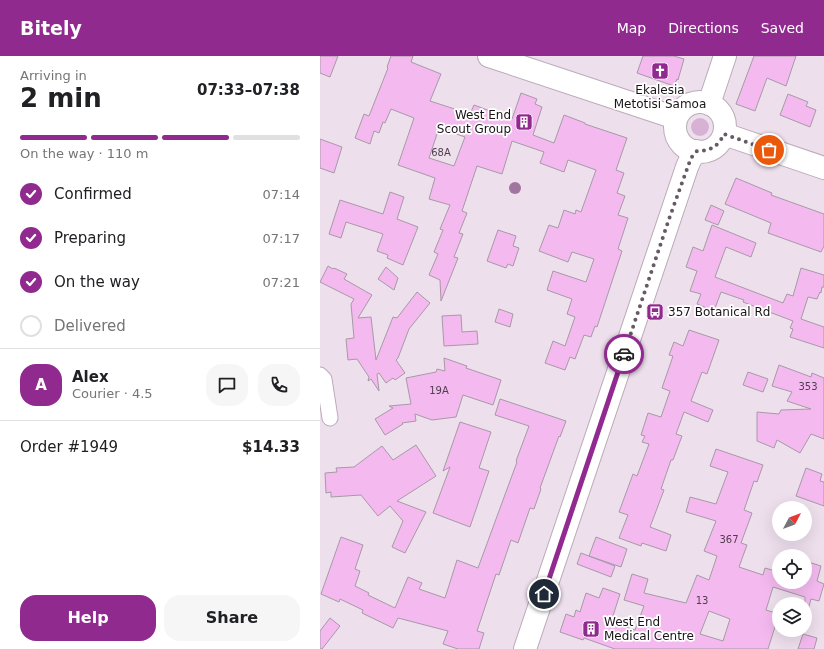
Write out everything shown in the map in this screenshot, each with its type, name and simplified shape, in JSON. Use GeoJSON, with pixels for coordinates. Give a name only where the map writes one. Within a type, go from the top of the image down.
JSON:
{"type":"FeatureCollection","features":[{"type":"Feature","properties":{"kind":"main road"},"geometry":{"type":"LineString","coordinates":[[490,56],[676,118]]}},
{"type":"Feature","properties":{"kind":"main road"},"geometry":{"type":"LineString","coordinates":[[709,104],[725,56]]}},
{"type":"Feature","properties":{"kind":"main road"},"geometry":{"type":"LineString","coordinates":[[703,102],[715,107],[724,119],[724,134],[716,146],[710,149],[704,151],[689,149],[678,140],[675,125],[676,118],[679,112],[689,104],[703,102]]}},
{"type":"Feature","properties":{"kind":"main road"},"geometry":{"type":"LineString","coordinates":[[724,134],[824,168]]}},
{"type":"Feature","properties":{"kind":"main road"},"geometry":{"type":"LineString","coordinates":[[525,649],[685,175],[691,158],[697,151]]}},
{"type":"Feature","properties":{"kind":"street"},"geometry":{"type":"LineString","coordinates":[[320,375],[324,379],[330,418]]}},
{"type":"Feature","properties":{"kind":"shaded area"},"geometry":{"type":"Polygon","coordinates":[[[700,118],[706,121],[709,127],[706,133],[700,136],[694,133],[691,127],[694,121],[700,118]]]}},
{"type":"Feature","properties":{"kind":"building"},"geometry":{"type":"Polygon","coordinates":[[[320,56],[338,56],[330,77],[320,73],[320,56]]]}},
{"type":"Feature","properties":{"kind":"building"},"geometry":{"type":"Polygon","coordinates":[[[391,56],[413,56],[411,62],[441,74],[430,101],[470,114],[474,105],[512,119],[521,93],[537,99],[535,104],[542,107],[533,135],[554,143],[564,115],[585,124],[627,138],[616,170],[624,173],[617,193],[625,196],[618,215],[628,218],[618,249],[622,251],[597,327],[595,326],[591,337],[584,335],[575,359],[570,357],[565,370],[545,363],[553,341],[565,346],[575,317],[567,314],[572,299],[547,290],[553,271],[586,282],[594,259],[572,252],[568,262],[539,251],[549,225],[558,228],[564,210],[575,214],[576,210],[581,212],[596,170],[568,160],[564,172],[540,163],[544,152],[512,141],[502,174],[477,166],[462,211],[467,213],[459,233],[463,234],[454,257],[458,258],[441,301],[440,280],[429,275],[438,254],[434,252],[443,230],[440,229],[450,205],[429,199],[435,178],[398,165],[414,118],[391,109],[385,123],[383,122],[379,133],[374,131],[370,144],[355,138],[364,114],[369,116],[388,68],[387,67],[391,56]],[[439,128],[429,158],[454,166],[465,137],[439,128]]]}},
{"type":"Feature","properties":{"kind":"building","name":"Ekalesia Metotisi Samoa"},"geometry":{"type":"Polygon","coordinates":[[[643,56],[674,56],[684,59],[678,80],[677,79],[674,86],[637,73],[643,56]]]}},
{"type":"Feature","properties":{"kind":"building"},"geometry":{"type":"Polygon","coordinates":[[[754,56],[796,56],[786,86],[767,78],[755,111],[736,104],[754,56]]]}},
{"type":"Feature","properties":{"kind":"building"},"geometry":{"type":"Polygon","coordinates":[[[788,94],[808,102],[806,106],[816,110],[810,127],[780,115],[788,94]]]}},
{"type":"Feature","properties":{"kind":"building"},"geometry":{"type":"Polygon","coordinates":[[[320,139],[342,147],[334,173],[320,168],[320,139]]]}},
{"type":"Feature","properties":{"kind":"building"},"geometry":{"type":"Polygon","coordinates":[[[736,178],[772,193],[771,195],[824,214],[824,246],[821,252],[768,233],[771,223],[725,204],[736,178]]]}},
{"type":"Feature","properties":{"kind":"building"},"geometry":{"type":"Polygon","coordinates":[[[390,192],[404,197],[397,219],[418,227],[403,265],[387,258],[388,255],[377,251],[383,234],[346,222],[341,238],[329,234],[340,200],[383,214],[390,192]]]}},
{"type":"Feature","properties":{"kind":"building"},"geometry":{"type":"Polygon","coordinates":[[[711,205],[724,211],[718,225],[705,220],[711,205]]]}},
{"type":"Feature","properties":{"kind":"building"},"geometry":{"type":"Polygon","coordinates":[[[712,225],[756,243],[751,257],[726,247],[715,277],[783,303],[787,294],[793,296],[801,268],[824,275],[824,287],[822,287],[821,293],[820,292],[817,299],[808,297],[801,319],[824,327],[824,348],[790,337],[793,329],[790,328],[793,321],[721,292],[714,311],[697,304],[701,294],[690,291],[697,271],[686,267],[693,247],[703,251],[712,225]]]}},
{"type":"Feature","properties":{"kind":"building"},"geometry":{"type":"Polygon","coordinates":[[[498,230],[516,236],[513,246],[519,248],[513,266],[508,264],[506,268],[487,261],[498,230]]]}},
{"type":"Feature","properties":{"kind":"building"},"geometry":{"type":"Polygon","coordinates":[[[328,266],[347,274],[344,279],[372,295],[358,318],[371,317],[376,360],[393,317],[397,318],[417,292],[430,303],[409,329],[396,360],[405,373],[395,380],[393,378],[386,383],[379,373],[377,374],[379,391],[371,379],[368,381],[369,377],[357,359],[348,360],[346,339],[354,338],[351,304],[354,299],[320,282],[328,266]]]}},
{"type":"Feature","properties":{"kind":"building"},"geometry":{"type":"Polygon","coordinates":[[[386,267],[398,278],[394,290],[378,279],[386,267]]]}},
{"type":"Feature","properties":{"kind":"building"},"geometry":{"type":"Polygon","coordinates":[[[499,309],[513,314],[510,327],[495,322],[499,309]]]}},
{"type":"Feature","properties":{"kind":"building"},"geometry":{"type":"Polygon","coordinates":[[[461,315],[462,332],[477,331],[478,344],[444,346],[442,316],[461,315]]]}},
{"type":"Feature","properties":{"kind":"building"},"geometry":{"type":"Polygon","coordinates":[[[689,330],[719,340],[707,374],[702,372],[691,401],[713,410],[708,422],[684,412],[676,434],[682,436],[673,460],[671,460],[661,489],[664,490],[650,527],[671,535],[666,551],[642,543],[641,546],[619,538],[628,515],[619,512],[633,474],[637,476],[649,444],[642,442],[645,436],[641,435],[648,413],[661,417],[670,391],[662,388],[673,356],[669,355],[674,342],[683,346],[689,330]]]}},
{"type":"Feature","properties":{"kind":"building"},"geometry":{"type":"Polygon","coordinates":[[[444,358],[467,366],[466,368],[501,380],[493,405],[463,395],[456,417],[432,420],[415,414],[416,421],[402,423],[403,424],[385,435],[375,419],[393,408],[389,406],[411,404],[406,378],[436,372],[437,369],[445,371],[444,358]]]}},
{"type":"Feature","properties":{"kind":"building"},"geometry":{"type":"Polygon","coordinates":[[[779,365],[811,377],[812,373],[824,378],[824,439],[811,434],[800,453],[777,440],[774,448],[757,441],[757,412],[779,414],[781,410],[811,409],[787,401],[792,392],[772,386],[779,365]]]}},
{"type":"Feature","properties":{"kind":"building"},"geometry":{"type":"Polygon","coordinates":[[[748,372],[768,379],[763,392],[743,385],[748,372]]]}},
{"type":"Feature","properties":{"kind":"building"},"geometry":{"type":"Polygon","coordinates":[[[500,399],[566,421],[540,488],[541,489],[534,509],[530,508],[518,543],[511,540],[499,575],[496,574],[477,631],[484,633],[479,649],[458,649],[443,644],[448,631],[398,618],[393,628],[362,613],[363,610],[340,599],[339,602],[321,594],[341,537],[363,545],[355,569],[360,571],[355,586],[369,593],[368,595],[395,608],[408,577],[422,583],[419,589],[445,598],[457,560],[478,568],[529,426],[495,415],[500,399]]]}},
{"type":"Feature","properties":{"kind":"building"},"geometry":{"type":"Polygon","coordinates":[[[460,422],[491,432],[479,468],[489,471],[470,527],[433,513],[450,467],[443,471],[460,422]]]}},
{"type":"Feature","properties":{"kind":"building"},"geometry":{"type":"Polygon","coordinates":[[[416,445],[436,476],[397,501],[426,512],[405,553],[392,547],[403,521],[390,506],[378,516],[361,495],[331,497],[331,492],[326,493],[325,473],[337,472],[336,468],[354,467],[382,446],[393,460],[416,445]]]}},
{"type":"Feature","properties":{"kind":"building"},"geometry":{"type":"Polygon","coordinates":[[[716,449],[763,465],[757,482],[754,481],[744,510],[752,513],[741,543],[747,545],[739,567],[763,575],[765,568],[772,570],[772,589],[766,610],[772,612],[772,636],[768,649],[615,649],[584,638],[583,640],[560,632],[566,614],[574,617],[576,610],[580,612],[586,593],[599,598],[603,588],[620,594],[611,622],[635,630],[644,606],[624,600],[632,574],[648,579],[644,593],[686,603],[697,575],[709,580],[717,556],[704,551],[716,521],[686,512],[690,497],[716,504],[728,472],[710,466],[716,449]],[[709,611],[700,634],[723,641],[730,619],[709,611]]]}},
{"type":"Feature","properties":{"kind":"building"},"geometry":{"type":"Polygon","coordinates":[[[806,468],[822,474],[820,481],[824,482],[824,506],[796,496],[806,468]]]}},
{"type":"Feature","properties":{"kind":"building"},"geometry":{"type":"Polygon","coordinates":[[[596,537],[627,549],[621,567],[589,556],[596,537]]]}},
{"type":"Feature","properties":{"kind":"building"},"geometry":{"type":"Polygon","coordinates":[[[581,553],[615,566],[611,577],[577,564],[581,553]]]}},
{"type":"Feature","properties":{"kind":"building"},"geometry":{"type":"Polygon","coordinates":[[[812,563],[821,566],[817,581],[824,584],[819,601],[812,599],[812,597],[805,597],[779,589],[812,589],[812,563]]]}},
{"type":"Feature","properties":{"kind":"building"},"geometry":{"type":"Polygon","coordinates":[[[330,618],[340,626],[322,649],[320,649],[320,631],[330,618]]]}},
{"type":"Feature","properties":{"kind":"building"},"geometry":{"type":"Polygon","coordinates":[[[802,637],[817,638],[814,649],[798,649],[802,637]]]}},
{"type":"Feature","properties":{"kind":"way so far"},"geometry":{"type":"LineString","coordinates":[[624,354],[691,158],[697,151],[704,151],[716,146],[724,134],[769,150]]}},
{"type":"Feature","properties":{"kind":"place","name":"Ekalesia Metotisi Samoa"},"geometry":{"type":"Point","coordinates":[660,71]}},
{"type":"Feature","properties":{"kind":"place","name":"West End Scout Group"},"geometry":{"type":"Point","coordinates":[524,122]}},
{"type":"Feature","properties":{"kind":"place","name":"357 Botanical Rd"},"geometry":{"type":"Point","coordinates":[655,312]}},
{"type":"Feature","properties":{"kind":"place","name":"West End Medical Centre"},"geometry":{"type":"Point","coordinates":[591,629]}},
{"type":"Feature","properties":{"kind":"route"},"geometry":{"type":"LineString","coordinates":[[544,594],[624,354]]}}]}
